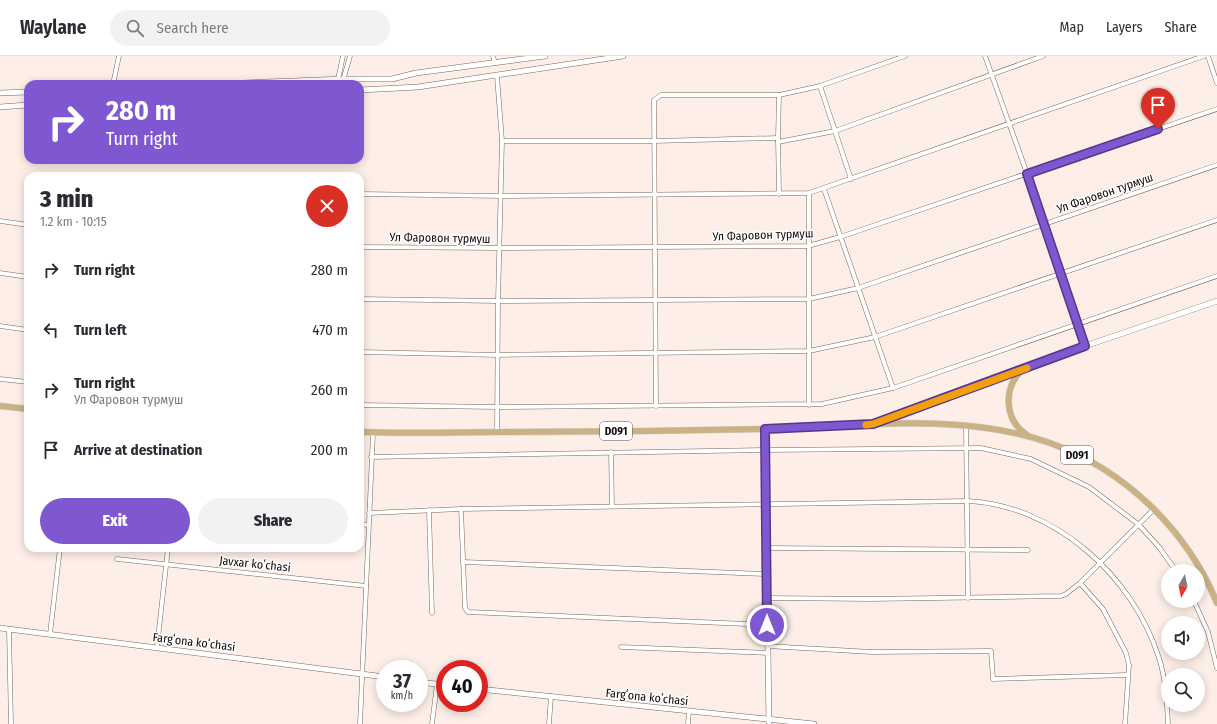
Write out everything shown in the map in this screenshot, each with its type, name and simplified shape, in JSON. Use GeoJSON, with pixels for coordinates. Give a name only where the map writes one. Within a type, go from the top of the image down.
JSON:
{"type":"FeatureCollection","features":[{"type":"Feature","properties":{"kind":"main road"},"geometry":{"type":"LineString","coordinates":[[873,424],[1085,346],[1217,301]]}},
{"type":"Feature","properties":{"kind":"main road"},"geometry":{"type":"LineString","coordinates":[[1022,370],[1011,384],[1008,398],[1009,407],[1017,426],[1024,433],[1034,438]]}},
{"type":"Feature","properties":{"kind":"main road"},"geometry":{"type":"LineString","coordinates":[[0,406],[24,409]]}},
{"type":"Feature","properties":{"kind":"main road","name":"D091"},"geometry":{"type":"LineString","coordinates":[[364,432],[765,429],[873,424],[966,425],[1001,430],[1034,438],[1067,450],[1098,466],[1127,485],[1154,509],[1196,561],[1217,604]]}},
{"type":"Feature","properties":{"kind":"street"},"geometry":{"type":"LineString","coordinates":[[114,80],[120,56]]}},
{"type":"Feature","properties":{"kind":"street"},"geometry":{"type":"LineString","coordinates":[[337,80],[343,56]]}},
{"type":"Feature","properties":{"kind":"street"},"geometry":{"type":"LineString","coordinates":[[345,78],[350,56]]}},
{"type":"Feature","properties":{"kind":"street"},"geometry":{"type":"LineString","coordinates":[[493,56],[495,63]]}},
{"type":"Feature","properties":{"kind":"street"},"geometry":{"type":"LineString","coordinates":[[341,80],[345,78],[392,79],[416,73],[545,56]]}},
{"type":"Feature","properties":{"kind":"street"},"geometry":{"type":"LineString","coordinates":[[364,90],[418,87],[623,56]]}},
{"type":"Feature","properties":{"kind":"street"},"geometry":{"type":"LineString","coordinates":[[656,406],[654,100],[661,95],[779,95],[820,86],[905,56]]}},
{"type":"Feature","properties":{"kind":"street"},"geometry":{"type":"LineString","coordinates":[[985,56],[1045,224],[1085,346]]}},
{"type":"Feature","properties":{"kind":"street"},"geometry":{"type":"LineString","coordinates":[[502,142],[778,140],[836,131],[1043,56]]}},
{"type":"Feature","properties":{"kind":"street"},"geometry":{"type":"LineString","coordinates":[[364,194],[655,196],[808,193],[824,189],[1204,56]]}},
{"type":"Feature","properties":{"kind":"street"},"geometry":{"type":"LineString","coordinates":[[1208,56],[1217,83]]}},
{"type":"Feature","properties":{"kind":"street"},"geometry":{"type":"LineString","coordinates":[[497,76],[502,142],[502,196],[498,301],[497,432]]}},
{"type":"Feature","properties":{"kind":"street"},"geometry":{"type":"LineString","coordinates":[[820,86],[851,179]]}},
{"type":"Feature","properties":{"kind":"street"},"geometry":{"type":"LineString","coordinates":[[0,93],[24,92]]}},
{"type":"Feature","properties":{"kind":"street"},"geometry":{"type":"LineString","coordinates":[[779,95],[779,194]]}},
{"type":"Feature","properties":{"kind":"street"},"geometry":{"type":"LineString","coordinates":[[0,107],[24,105]]}},
{"type":"Feature","properties":{"kind":"street","name":"Ул Фаровон турмуш"},"geometry":{"type":"LineString","coordinates":[[364,247],[499,248],[808,246],[840,238],[1217,109]]}},
{"type":"Feature","properties":{"kind":"street","name":"Ул Фаровон турмуш"},"geometry":{"type":"LineString","coordinates":[[364,299],[498,301],[808,298],[858,288],[1217,165]]}},
{"type":"Feature","properties":{"kind":"street"},"geometry":{"type":"LineString","coordinates":[[824,189],[893,388]]}},
{"type":"Feature","properties":{"kind":"street"},"geometry":{"type":"LineString","coordinates":[[808,193],[809,405]]}},
{"type":"Feature","properties":{"kind":"street"},"geometry":{"type":"LineString","coordinates":[[364,352],[498,355],[809,351],[875,337],[1217,220]]}},
{"type":"Feature","properties":{"kind":"street"},"geometry":{"type":"LineString","coordinates":[[0,221],[24,224]]}},
{"type":"Feature","properties":{"kind":"street"},"geometry":{"type":"LineString","coordinates":[[0,273],[24,276]]}},
{"type":"Feature","properties":{"kind":"street"},"geometry":{"type":"LineString","coordinates":[[364,405],[497,407],[822,404],[893,388],[1217,276]]}},
{"type":"Feature","properties":{"kind":"street"},"geometry":{"type":"LineString","coordinates":[[0,326],[24,329]]}},
{"type":"Feature","properties":{"kind":"street"},"geometry":{"type":"LineString","coordinates":[[0,378],[24,381]]}},
{"type":"Feature","properties":{"kind":"street"},"geometry":{"type":"LineString","coordinates":[[966,425],[968,598]]}},
{"type":"Feature","properties":{"kind":"street"},"geometry":{"type":"LineString","coordinates":[[765,429],[766,574],[770,722]]}},
{"type":"Feature","properties":{"kind":"street"},"geometry":{"type":"LineString","coordinates":[[360,724],[373,433]]}},
{"type":"Feature","properties":{"kind":"street"},"geometry":{"type":"LineString","coordinates":[[371,457],[611,452],[981,448],[1014,455],[1047,466],[1089,487],[1138,524],[1159,547],[1171,564]]}},
{"type":"Feature","properties":{"kind":"street"},"geometry":{"type":"LineString","coordinates":[[611,452],[612,506]]}},
{"type":"Feature","properties":{"kind":"street"},"geometry":{"type":"LineString","coordinates":[[369,513],[461,509],[766,503],[967,501],[998,505],[1034,517],[1078,544],[1101,563],[1124,589],[1137,609],[1159,658],[1166,689],[1168,724]]}},
{"type":"Feature","properties":{"kind":"street"},"geometry":{"type":"LineString","coordinates":[[461,509],[465,608],[468,612],[767,625]]}},
{"type":"Feature","properties":{"kind":"street"},"geometry":{"type":"LineString","coordinates":[[767,598],[968,598],[1061,596],[1080,583],[1154,509]]}},
{"type":"Feature","properties":{"kind":"street"},"geometry":{"type":"LineString","coordinates":[[429,510],[432,613]]}},
{"type":"Feature","properties":{"kind":"street"},"geometry":{"type":"LineString","coordinates":[[364,524],[368,525]]}},
{"type":"Feature","properties":{"kind":"street"},"geometry":{"type":"LineString","coordinates":[[766,548],[1028,550]]}},
{"type":"Feature","properties":{"kind":"street"},"geometry":{"type":"LineString","coordinates":[[50,634],[60,552]]}},
{"type":"Feature","properties":{"kind":"street"},"geometry":{"type":"LineString","coordinates":[[157,647],[168,552]]}},
{"type":"Feature","properties":{"kind":"street","name":"Javxar koʻchasi"},"geometry":{"type":"LineString","coordinates":[[117,559],[366,586]]}},
{"type":"Feature","properties":{"kind":"street"},"geometry":{"type":"LineString","coordinates":[[463,562],[766,574]]}},
{"type":"Feature","properties":{"kind":"street"},"geometry":{"type":"LineString","coordinates":[[1080,583],[1103,609],[1118,633],[1126,653],[1129,665],[1127,675],[1125,724]]}},
{"type":"Feature","properties":{"kind":"street"},"geometry":{"type":"LineString","coordinates":[[1197,608],[1208,632],[1217,668]]}},
{"type":"Feature","properties":{"kind":"street","name":"Fargʻona koʻchasi"},"geometry":{"type":"LineString","coordinates":[[0,628],[376,676]]}},
{"type":"Feature","properties":{"kind":"street"},"geometry":{"type":"LineString","coordinates":[[9,629],[11,724]]}},
{"type":"Feature","properties":{"kind":"street"},"geometry":{"type":"LineString","coordinates":[[768,646],[872,652],[991,651],[993,679],[1127,675]]}},
{"type":"Feature","properties":{"kind":"street"},"geometry":{"type":"LineString","coordinates":[[621,647],[768,653]]}},
{"type":"Feature","properties":{"kind":"street","name":"Fargʻona koʻchasi"},"geometry":{"type":"LineString","coordinates":[[488,690],[689,711],[770,722],[814,724]]}},
{"type":"Feature","properties":{"kind":"street"},"geometry":{"type":"LineString","coordinates":[[432,724],[436,692]]}},
{"type":"Feature","properties":{"kind":"street"},"geometry":{"type":"LineString","coordinates":[[549,724],[551,696]]}},
{"type":"Feature","properties":{"kind":"street"},"geometry":{"type":"LineString","coordinates":[[688,724],[689,711]]}},
{"type":"Feature","properties":{"kind":"slow traffic"},"geometry":{"type":"LineString","coordinates":[[866,425],[873,424],[1027,368]]}},
{"type":"Feature","properties":{"kind":"route"},"geometry":{"type":"LineString","coordinates":[[767,625],[765,429],[873,424],[1085,346],[1079,324],[1027,174],[1158,129]]}}]}
